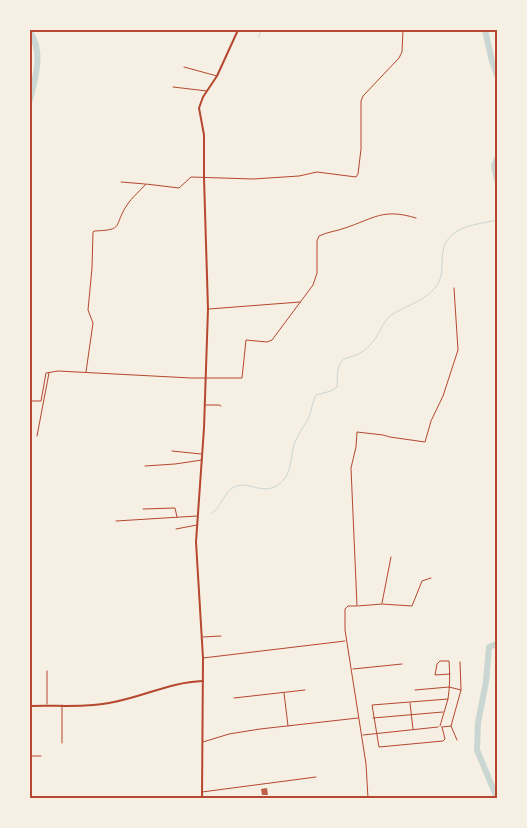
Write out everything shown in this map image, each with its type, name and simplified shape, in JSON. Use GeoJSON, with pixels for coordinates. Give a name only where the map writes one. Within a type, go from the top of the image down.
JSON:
{"type":"FeatureCollection","features":[{"type":"Feature","properties":{"kind":"street"},"geometry":{"type":"LineString","coordinates":[[202,798],[203,658],[196,556],[208,309],[204,134],[199,108],[217,76],[238,30]]}},
{"type":"Feature","properties":{"kind":"street"},"geometry":{"type":"LineString","coordinates":[[121,182],[179,188],[191,177],[282,177],[317,172],[356,177],[361,148],[361,101],[363,96],[399,58],[402,52],[403,30]]}},
{"type":"Feature","properties":{"kind":"street"},"geometry":{"type":"LineString","coordinates":[[184,67],[217,76]]}},
{"type":"Feature","properties":{"kind":"street"},"geometry":{"type":"LineString","coordinates":[[173,87],[208,91]]}},
{"type":"Feature","properties":{"kind":"street"},"geometry":{"type":"LineString","coordinates":[[86,372],[93,323],[88,310],[93,232],[111,230],[116,227],[127,204],[146,184]]}},
{"type":"Feature","properties":{"kind":"street"},"geometry":{"type":"LineString","coordinates":[[30,401],[41,401],[46,373],[86,372],[242,378],[246,340],[269,342],[313,284],[317,273],[319,236],[381,214],[401,213],[416,218]]}},
{"type":"Feature","properties":{"kind":"street"},"geometry":{"type":"LineString","coordinates":[[357,606],[351,468],[357,432],[425,442],[430,421],[443,396],[458,350],[454,288]]}},
{"type":"Feature","properties":{"kind":"street"},"geometry":{"type":"LineString","coordinates":[[208,309],[301,301]]}},
{"type":"Feature","properties":{"kind":"street"},"geometry":{"type":"LineString","coordinates":[[37,436],[49,373]]}},
{"type":"Feature","properties":{"kind":"street"},"geometry":{"type":"LineString","coordinates":[[204,404],[220,406]]}},
{"type":"Feature","properties":{"kind":"street"},"geometry":{"type":"LineString","coordinates":[[172,451],[202,454]]}},
{"type":"Feature","properties":{"kind":"street"},"geometry":{"type":"LineString","coordinates":[[146,466],[202,460]]}},
{"type":"Feature","properties":{"kind":"street"},"geometry":{"type":"LineString","coordinates":[[143,509],[175,508],[177,518]]}},
{"type":"Feature","properties":{"kind":"street"},"geometry":{"type":"LineString","coordinates":[[116,522],[198,516]]}},
{"type":"Feature","properties":{"kind":"street"},"geometry":{"type":"LineString","coordinates":[[176,528],[197,525]]}},
{"type":"Feature","properties":{"kind":"street"},"geometry":{"type":"LineString","coordinates":[[382,604],[391,557]]}},
{"type":"Feature","properties":{"kind":"street"},"geometry":{"type":"LineString","coordinates":[[368,798],[359,718],[346,640],[345,609],[348,606],[382,604],[412,606],[422,581],[431,578]]}},
{"type":"Feature","properties":{"kind":"street"},"geometry":{"type":"LineString","coordinates":[[202,637],[221,636]]}},
{"type":"Feature","properties":{"kind":"street"},"geometry":{"type":"LineString","coordinates":[[203,658],[346,640]]}},
{"type":"Feature","properties":{"kind":"street"},"geometry":{"type":"LineString","coordinates":[[448,699],[372,705],[379,747],[443,741],[445,739],[441,726],[448,699],[450,674],[449,661],[436,664],[435,675],[450,674]]}},
{"type":"Feature","properties":{"kind":"street"},"geometry":{"type":"LineString","coordinates":[[457,740],[451,726],[461,690],[460,662]]}},
{"type":"Feature","properties":{"kind":"street"},"geometry":{"type":"LineString","coordinates":[[352,669],[402,664]]}},
{"type":"Feature","properties":{"kind":"street"},"geometry":{"type":"LineString","coordinates":[[47,671],[47,705]]}},
{"type":"Feature","properties":{"kind":"street"},"geometry":{"type":"LineString","coordinates":[[30,706],[85,705],[115,702],[183,682],[203,681]]}},
{"type":"Feature","properties":{"kind":"street"},"geometry":{"type":"LineString","coordinates":[[415,690],[449,687],[461,690]]}},
{"type":"Feature","properties":{"kind":"street"},"geometry":{"type":"LineString","coordinates":[[234,698],[305,690]]}},
{"type":"Feature","properties":{"kind":"street"},"geometry":{"type":"LineString","coordinates":[[284,692],[288,726]]}},
{"type":"Feature","properties":{"kind":"street"},"geometry":{"type":"LineString","coordinates":[[410,702],[413,729]]}},
{"type":"Feature","properties":{"kind":"street"},"geometry":{"type":"LineString","coordinates":[[62,705],[62,743]]}},
{"type":"Feature","properties":{"kind":"street"},"geometry":{"type":"LineString","coordinates":[[373,718],[444,712]]}},
{"type":"Feature","properties":{"kind":"street"},"geometry":{"type":"LineString","coordinates":[[203,742],[229,734],[359,718]]}},
{"type":"Feature","properties":{"kind":"street"},"geometry":{"type":"LineString","coordinates":[[361,735],[451,726]]}},
{"type":"Feature","properties":{"kind":"street"},"geometry":{"type":"LineString","coordinates":[[30,756],[41,756]]}},
{"type":"Feature","properties":{"kind":"street"},"geometry":{"type":"LineString","coordinates":[[202,792],[316,777]]}},
{"type":"Feature","properties":{"kind":"building"},"geometry":{"type":"Polygon","coordinates":[[[267,788],[268,795],[262,795],[261,789],[267,788]]]}},
{"type":"Feature","properties":{"kind":"waterway"},"geometry":{"type":"LineString","coordinates":[[259,37],[261,30]]}},
{"type":"Feature","properties":{"kind":"waterway"},"geometry":{"type":"LineString","coordinates":[[485,30],[497,75]]}},
{"type":"Feature","properties":{"kind":"waterway"},"geometry":{"type":"LineString","coordinates":[[30,32],[37,48],[36,74],[30,100]]}},
{"type":"Feature","properties":{"kind":"waterway"},"geometry":{"type":"LineString","coordinates":[[497,159],[494,166],[497,180]]}},
{"type":"Feature","properties":{"kind":"waterway"},"geometry":{"type":"LineString","coordinates":[[212,513],[234,487],[246,485],[265,489],[272,488],[285,478],[290,468],[294,445],[309,417],[316,395],[331,391],[337,387],[338,370],[341,362],[359,354],[368,347],[391,315],[418,301],[432,291],[438,284],[441,276],[443,252],[445,244],[450,237],[464,228],[497,220]]}},
{"type":"Feature","properties":{"kind":"waterway"},"geometry":{"type":"LineString","coordinates":[[497,644],[489,647],[486,682],[478,723],[477,750],[497,798]]}}]}
